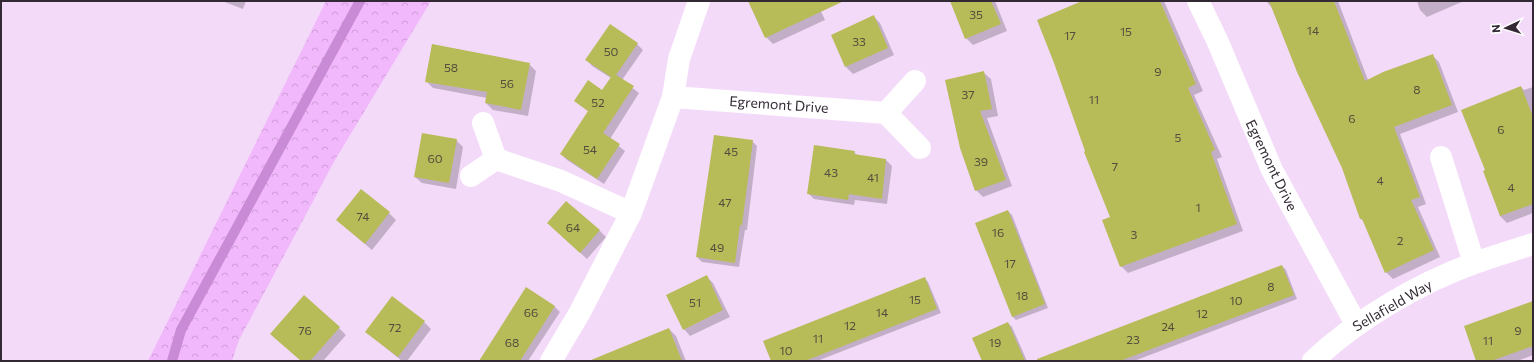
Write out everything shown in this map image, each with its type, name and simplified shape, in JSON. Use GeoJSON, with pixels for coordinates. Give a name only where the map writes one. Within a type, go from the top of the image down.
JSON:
{"type":"FeatureCollection","features":[{"type":"Feature","properties":{"kind":"street"},"geometry":{"type":"LineString","coordinates":[[551,361],[580,312],[631,213],[672,97],[679,59],[699,1]]}},
{"type":"Feature","properties":{"kind":"street","name":"Egremont Drive"},"geometry":{"type":"LineString","coordinates":[[1198,1],[1217,40],[1272,170],[1356,324]]}},
{"type":"Feature","properties":{"kind":"street"},"geometry":{"type":"LineString","coordinates":[[915,81],[886,113],[920,148]]}},
{"type":"Feature","properties":{"kind":"street","name":"Egremont Drive"},"geometry":{"type":"LineString","coordinates":[[672,97],[886,113]]}},
{"type":"Feature","properties":{"kind":"street"},"geometry":{"type":"LineString","coordinates":[[483,123],[496,159]]}},
{"type":"Feature","properties":{"kind":"street"},"geometry":{"type":"LineString","coordinates":[[1441,157],[1474,263]]}},
{"type":"Feature","properties":{"kind":"street"},"geometry":{"type":"LineString","coordinates":[[496,159],[561,182],[631,213]]}},
{"type":"Feature","properties":{"kind":"street"},"geometry":{"type":"LineString","coordinates":[[471,176],[496,159]]}},
{"type":"Feature","properties":{"kind":"street","name":"Sellafield Way"},"geometry":{"type":"LineString","coordinates":[[1315,360],[1356,324],[1424,284],[1474,263],[1533,244]]}},
{"type":"Feature","properties":{"kind":"green space"},"geometry":{"type":"Polygon","coordinates":[[[326,1],[431,1],[335,160],[239,340],[232,361],[148,361],[326,1]]]}},
{"type":"Feature","properties":{"kind":"building"},"geometry":{"type":"Polygon","coordinates":[[[748,1],[844,1],[765,38],[748,1]]]}},
{"type":"Feature","properties":{"kind":"building"},"geometry":{"type":"Polygon","coordinates":[[[950,1],[991,1],[1001,24],[965,39],[950,1]]]}},
{"type":"Feature","properties":{"kind":"building"},"geometry":{"type":"Polygon","coordinates":[[[1082,1],[1160,1],[1196,84],[1188,88],[1215,150],[1211,152],[1237,224],[1120,267],[1102,220],[1110,217],[1084,152],[1085,151],[1054,63],[1037,20],[1082,1]]]}},
{"type":"Feature","properties":{"kind":"building"},"geometry":{"type":"Polygon","coordinates":[[[1269,1],[1334,1],[1365,81],[1383,72],[1433,54],[1452,105],[1394,127],[1420,197],[1411,200],[1434,250],[1385,273],[1362,219],[1360,219],[1342,168],[1297,72],[1269,1]]]}},
{"type":"Feature","properties":{"kind":"building"},"geometry":{"type":"Polygon","coordinates":[[[874,15],[888,48],[845,67],[831,35],[874,15]]]}},
{"type":"Feature","properties":{"kind":"building"},"geometry":{"type":"Polygon","coordinates":[[[610,24],[638,43],[616,75],[634,86],[603,133],[620,144],[597,179],[560,154],[588,111],[574,101],[588,80],[602,90],[611,77],[585,60],[610,24]]]}},
{"type":"Feature","properties":{"kind":"building"},"geometry":{"type":"Polygon","coordinates":[[[432,44],[530,63],[521,110],[485,103],[487,92],[425,82],[432,44]]]}},
{"type":"Feature","properties":{"kind":"building"},"geometry":{"type":"Polygon","coordinates":[[[984,71],[992,109],[980,111],[1006,180],[975,191],[960,148],[945,80],[984,71]]]}},
{"type":"Feature","properties":{"kind":"building"},"geometry":{"type":"Polygon","coordinates":[[[1521,86],[1533,117],[1533,204],[1500,216],[1483,171],[1485,170],[1461,110],[1521,86]]]}},
{"type":"Feature","properties":{"kind":"building"},"geometry":{"type":"Polygon","coordinates":[[[422,133],[457,139],[449,183],[414,177],[422,133]]]}},
{"type":"Feature","properties":{"kind":"building"},"geometry":{"type":"Polygon","coordinates":[[[714,135],[753,140],[742,225],[740,225],[735,263],[696,257],[714,135]]]}},
{"type":"Feature","properties":{"kind":"building"},"geometry":{"type":"Polygon","coordinates":[[[814,145],[855,151],[854,154],[886,159],[882,199],[849,194],[848,200],[807,194],[814,145]]]}},
{"type":"Feature","properties":{"kind":"building"},"geometry":{"type":"Polygon","coordinates":[[[361,189],[390,212],[365,244],[336,220],[361,189]]]}},
{"type":"Feature","properties":{"kind":"building"},"geometry":{"type":"Polygon","coordinates":[[[566,201],[600,230],[580,253],[547,223],[566,201]]]}},
{"type":"Feature","properties":{"kind":"building"},"geometry":{"type":"Polygon","coordinates":[[[1008,210],[1045,304],[1012,317],[975,223],[1008,210]]]}},
{"type":"Feature","properties":{"kind":"building"},"geometry":{"type":"Polygon","coordinates":[[[1282,265],[1294,295],[1120,361],[1037,361],[1037,359],[1282,265]]]}},
{"type":"Feature","properties":{"kind":"building"},"geometry":{"type":"Polygon","coordinates":[[[707,275],[723,310],[683,330],[666,295],[707,275]]]}},
{"type":"Feature","properties":{"kind":"building"},"geometry":{"type":"Polygon","coordinates":[[[925,277],[937,309],[805,361],[771,361],[763,341],[925,277]]]}},
{"type":"Feature","properties":{"kind":"building"},"geometry":{"type":"Polygon","coordinates":[[[526,287],[555,306],[520,361],[479,361],[526,287]]]}},
{"type":"Feature","properties":{"kind":"building"},"geometry":{"type":"Polygon","coordinates":[[[304,295],[340,327],[310,361],[301,361],[270,334],[304,295]]]}},
{"type":"Feature","properties":{"kind":"building"},"geometry":{"type":"Polygon","coordinates":[[[392,296],[425,321],[398,357],[365,332],[392,296]]]}},
{"type":"Feature","properties":{"kind":"building"},"geometry":{"type":"Polygon","coordinates":[[[1533,301],[1533,346],[1491,361],[1476,361],[1464,326],[1533,301]]]}},
{"type":"Feature","properties":{"kind":"building"},"geometry":{"type":"Polygon","coordinates":[[[1008,322],[1025,361],[982,361],[972,338],[1008,322]]]}},
{"type":"Feature","properties":{"kind":"building"},"geometry":{"type":"Polygon","coordinates":[[[669,328],[682,361],[591,361],[591,360],[669,328]]]}},
{"type":"Feature","properties":{"kind":"waterway"},"geometry":{"type":"LineString","coordinates":[[172,361],[181,330],[360,1]]}}]}
